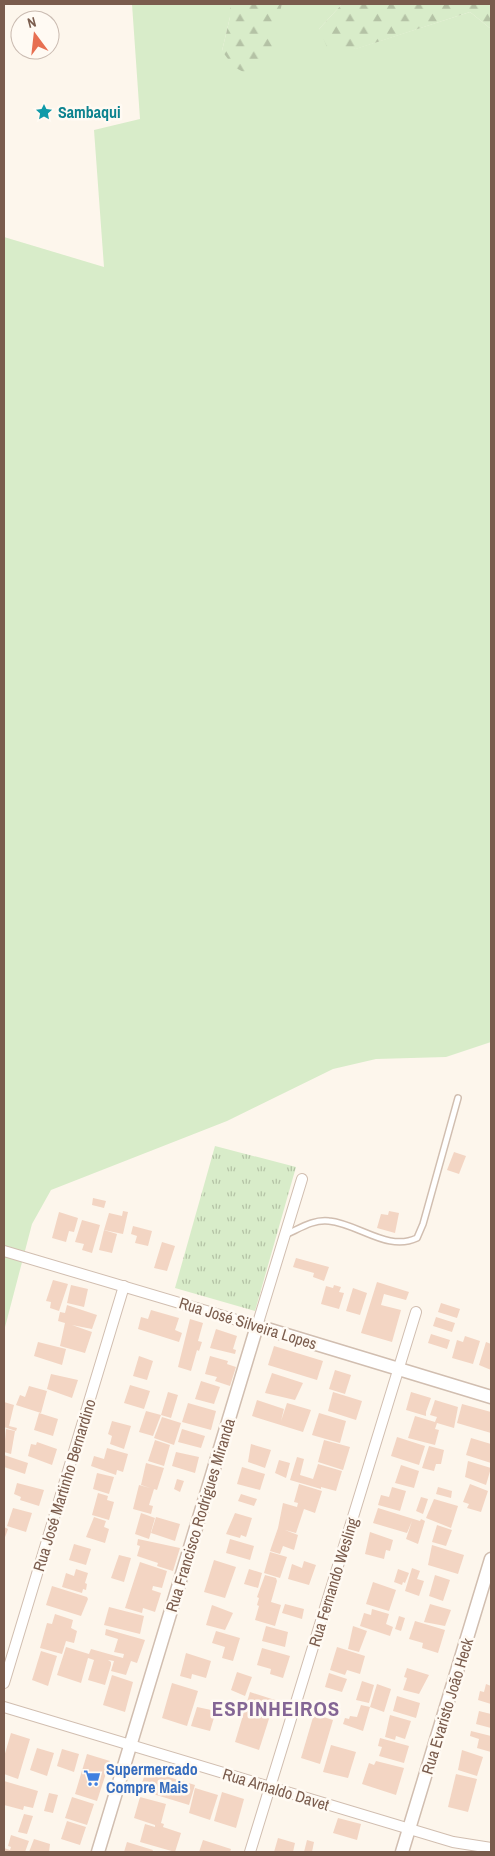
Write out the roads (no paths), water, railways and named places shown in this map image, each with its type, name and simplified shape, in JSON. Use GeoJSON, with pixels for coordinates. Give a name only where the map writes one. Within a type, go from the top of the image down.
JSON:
{"type":"FeatureCollection","features":[{"type":"Feature","properties":{"kind":"street","name":"Rua Francisco Rodrigues Miranda"},"geometry":{"type":"LineString","coordinates":[[98,1852],[302,1179]]}},
{"type":"Feature","properties":{"kind":"street","name":"Rua José Silveira Lopes"},"geometry":{"type":"LineString","coordinates":[[4,1251],[491,1397]]}},
{"type":"Feature","properties":{"kind":"street","name":"Rua José Martinho Bernardino"},"geometry":{"type":"LineString","coordinates":[[4,1683],[124,1286]]}},
{"type":"Feature","properties":{"kind":"street","name":"Rua Fernando Wesling"},"geometry":{"type":"LineString","coordinates":[[250,1852],[416,1312]]}},
{"type":"Feature","properties":{"kind":"street","name":"Rua Evaristo João Heck"},"geometry":{"type":"LineString","coordinates":[[402,1852],[491,1559]]}},
{"type":"Feature","properties":{"kind":"street","name":"Rua Arnaldo Davet"},"geometry":{"type":"LineString","coordinates":[[4,1708],[453,1842],[491,1848]]}},
{"type":"Feature","properties":{"kind":"lane"},"geometry":{"type":"LineString","coordinates":[[285,1235],[314,1222],[328,1220],[390,1241],[405,1244],[417,1238],[423,1224],[458,1098]]}},
{"type":"Feature","properties":{"kind":"place","name":"Sambaqui"},"geometry":{"type":"Point","coordinates":[44,112]}},
{"type":"Feature","properties":{"kind":"place","name":"Supermercado Compre Mais"},"geometry":{"type":"Point","coordinates":[92,1778]}},
{"type":"Feature","properties":{"kind":"district","name":"ESPINHEIROS"},"geometry":{"type":"Point","coordinates":[276,1709]}}]}
